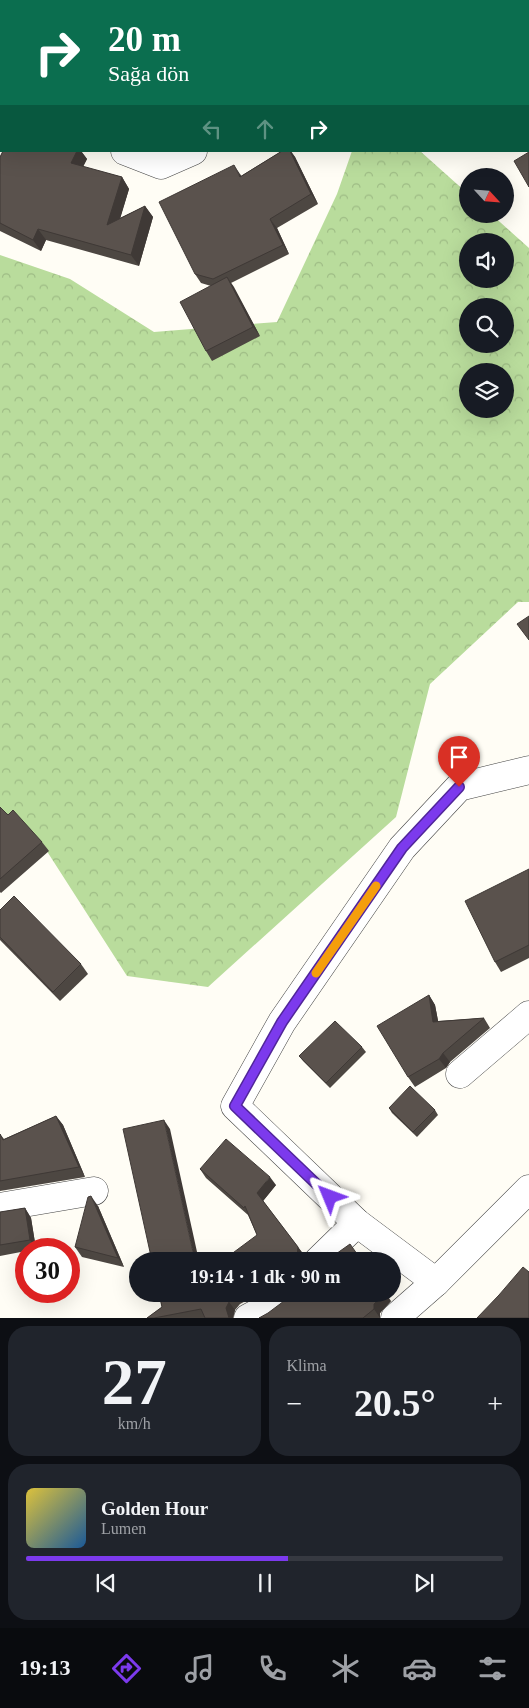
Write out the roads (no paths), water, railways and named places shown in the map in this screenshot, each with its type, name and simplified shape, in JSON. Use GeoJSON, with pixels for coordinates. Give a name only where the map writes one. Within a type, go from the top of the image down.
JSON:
{"type":"FeatureCollection","features":[{"type":"Feature","properties":{"kind":"street"},"geometry":{"type":"LineString","coordinates":[[127,152],[161,166],[191,152]]}},
{"type":"Feature","properties":{"kind":"street"},"geometry":{"type":"LineString","coordinates":[[436,1282],[357,1224],[235,1106],[282,1022],[402,848],[459,787],[529,770]]}},
{"type":"Feature","properties":{"kind":"street"},"geometry":{"type":"LineString","coordinates":[[460,1074],[529,1015]]}},
{"type":"Feature","properties":{"kind":"street"},"geometry":{"type":"LineString","coordinates":[[395,1318],[436,1282],[529,1189]]}},
{"type":"Feature","properties":{"kind":"street"},"geometry":{"type":"LineString","coordinates":[[0,1207],[94,1191]]}},
{"type":"Feature","properties":{"kind":"street"},"geometry":{"type":"LineString","coordinates":[[327,1252],[357,1224]]}},
{"type":"Feature","properties":{"kind":"street"},"geometry":{"type":"LineString","coordinates":[[248,1318],[274,1302]]}}]}
